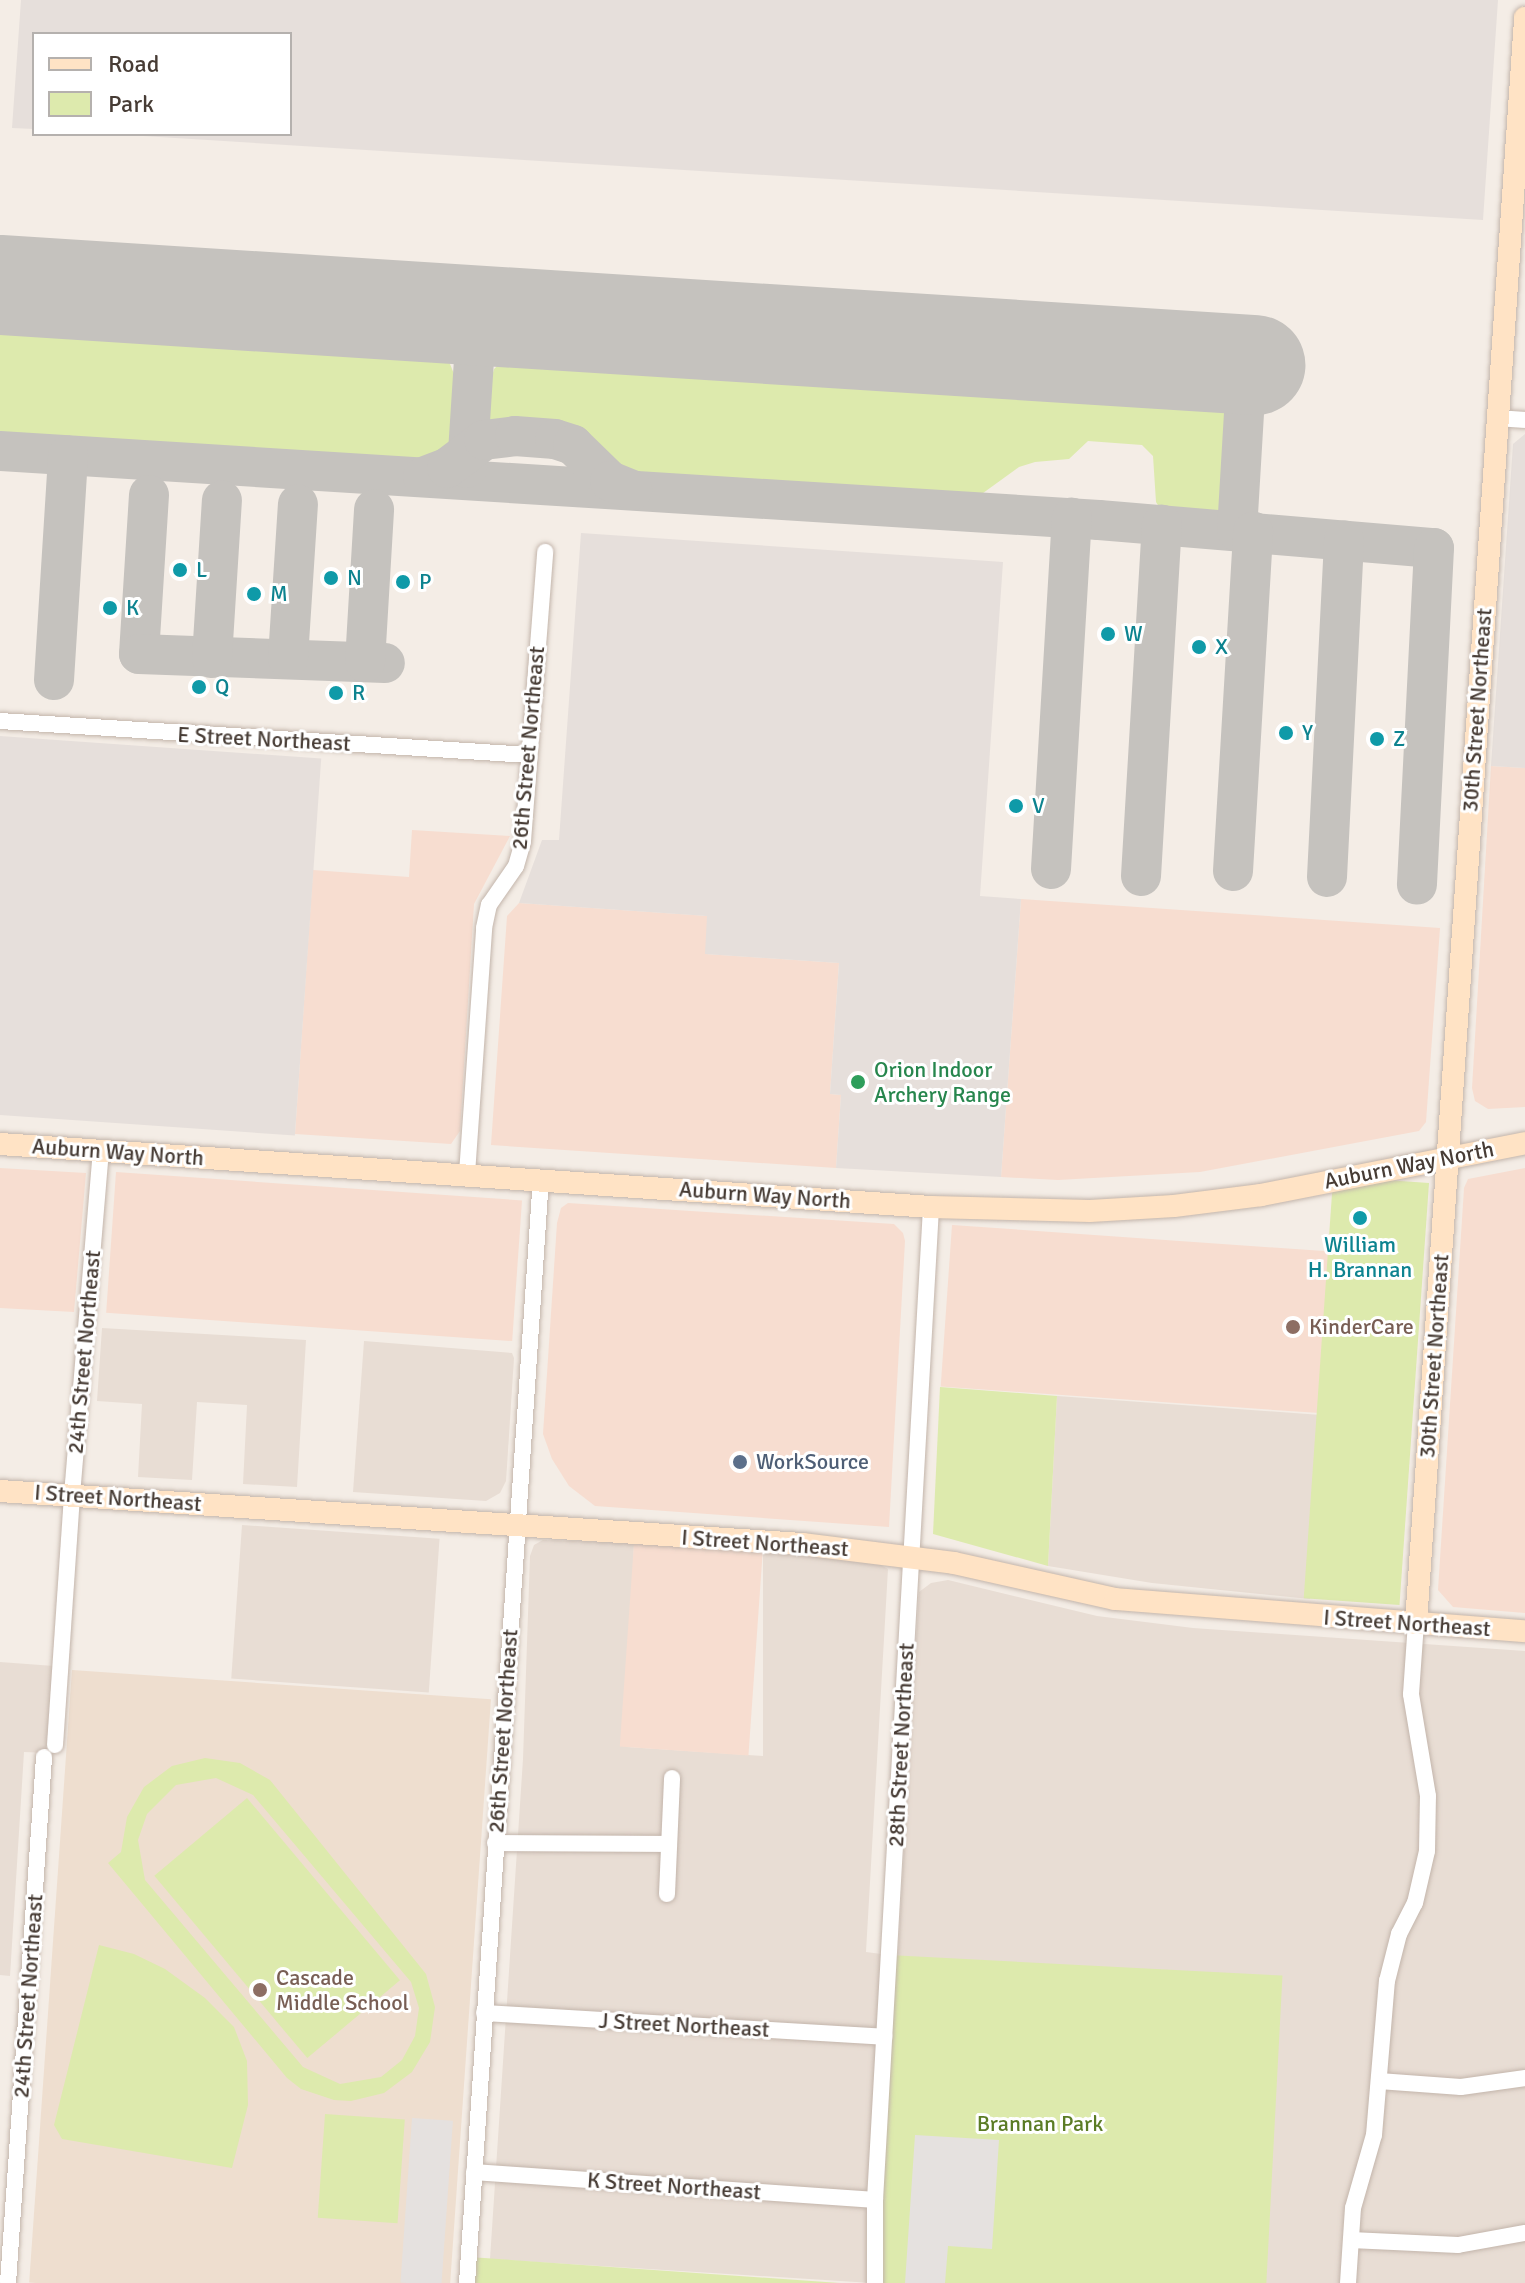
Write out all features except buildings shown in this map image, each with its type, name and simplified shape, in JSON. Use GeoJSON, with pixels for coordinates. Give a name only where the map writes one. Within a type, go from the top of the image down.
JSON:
{"type":"FeatureCollection","features":[{"type":"Feature","properties":{"kind":"street","name":"30th Street Northeast"},"geometry":{"type":"LineString","coordinates":[[1348,2283],[1353,2208],[1374,2135],[1392,1953],[1415,1903],[1427,1851],[1428,1796],[1411,1694],[1525,18]]}},
{"type":"Feature","properties":{"kind":"street"},"geometry":{"type":"LineString","coordinates":[[1497,418],[1525,420]]}},
{"type":"Feature","properties":{"kind":"street","name":"26th Street Northeast"},"geometry":{"type":"LineString","coordinates":[[467,1174],[484,928],[489,905],[520,856],[545,552]]}},
{"type":"Feature","properties":{"kind":"street","name":"E Street Northeast"},"geometry":{"type":"LineString","coordinates":[[0,721],[528,755]]}},
{"type":"Feature","properties":{"kind":"street","name":"Auburn Way North"},"geometry":{"type":"LineString","coordinates":[[0,1144],[931,1207],[1090,1211],[1174,1206],[1261,1195],[1525,1143]]}},
{"type":"Feature","properties":{"kind":"street","name":"24th Street Northeast"},"geometry":{"type":"LineString","coordinates":[[8,2283],[8,2190],[50,1751],[101,1151]]}},
{"type":"Feature","properties":{"kind":"street","name":"26th Street Northeast"},"geometry":{"type":"LineString","coordinates":[[467,2283],[541,1179]]}},
{"type":"Feature","properties":{"kind":"street","name":"28th Street Northeast"},"geometry":{"type":"LineString","coordinates":[[875,2283],[875,2200],[931,1207]]}},
{"type":"Feature","properties":{"kind":"street","name":"I Street Northeast"},"geometry":{"type":"LineString","coordinates":[[0,1491],[802,1544],[912,1556],[1115,1599],[1525,1631]]}},
{"type":"Feature","properties":{"kind":"street"},"geometry":{"type":"LineString","coordinates":[[667,1894],[672,1778]]}},
{"type":"Feature","properties":{"kind":"street"},"geometry":{"type":"LineString","coordinates":[[495,1843],[669,1844]]}},
{"type":"Feature","properties":{"kind":"street","name":"J Street Northeast"},"geometry":{"type":"LineString","coordinates":[[484,2013],[884,2037]]}},
{"type":"Feature","properties":{"kind":"street"},"geometry":{"type":"LineString","coordinates":[[1379,2081],[1461,2087],[1525,2078]]}},
{"type":"Feature","properties":{"kind":"street","name":"K Street Northeast"},"geometry":{"type":"LineString","coordinates":[[474,2172],[875,2200]]}},
{"type":"Feature","properties":{"kind":"street"},"geometry":{"type":"LineString","coordinates":[[1351,2240],[1458,2245],[1525,2233]]}},
{"type":"Feature","properties":{"kind":"shaded area"},"geometry":{"type":"Polygon","coordinates":[[[21,0],[1498,0],[1483,220],[143,136],[292,136],[292,32],[32,32],[32,129],[12,128],[21,0]]]}},
{"type":"Feature","properties":{"kind":"shaded area"},"geometry":{"type":"Polygon","coordinates":[[[1525,434],[1525,768],[1491,766],[1513,444],[1525,434]]]}},
{"type":"Feature","properties":{"kind":"shaded area"},"geometry":{"type":"Polygon","coordinates":[[[581,533],[1003,562],[980,896],[1021,899],[1001,1177],[836,1168],[841,1095],[830,1094],[839,963],[705,954],[707,916],[519,903],[542,840],[559,840],[581,533]]]}},
{"type":"Feature","properties":{"kind":"shaded area"},"geometry":{"type":"Polygon","coordinates":[[[0,736],[321,758],[295,1136],[0,1115],[0,736]]]}},
{"type":"Feature","properties":{"kind":"shaded area"},"geometry":{"type":"Polygon","coordinates":[[[1491,766],[1525,768],[1525,1107],[1488,1109],[1475,1101],[1472,1088],[1491,766]]]}},
{"type":"Feature","properties":{"kind":"shaded area"},"geometry":{"type":"Polygon","coordinates":[[[412,830],[510,836],[474,904],[460,1131],[451,1144],[295,1134],[313,870],[409,877],[412,830]]]}},
{"type":"Feature","properties":{"kind":"shaded area"},"geometry":{"type":"Polygon","coordinates":[[[1021,899],[1440,928],[1426,1122],[1419,1131],[1200,1172],[1058,1180],[1001,1177],[1021,899]]]}},
{"type":"Feature","properties":{"kind":"shaded area"},"geometry":{"type":"Polygon","coordinates":[[[519,903],[708,916],[706,954],[839,963],[830,1094],[841,1095],[836,1168],[491,1145],[507,916],[519,903]]]}},
{"type":"Feature","properties":{"kind":"shaded area"},"geometry":{"type":"Polygon","coordinates":[[[0,1168],[86,1173],[74,1312],[0,1308],[0,1168]]]}},
{"type":"Feature","properties":{"kind":"shaded area"},"geometry":{"type":"Polygon","coordinates":[[[1525,1168],[1525,1613],[1453,1607],[1438,1590],[1464,1188],[1468,1179],[1525,1168]]]}},
{"type":"Feature","properties":{"kind":"shaded area"},"geometry":{"type":"Polygon","coordinates":[[[116,1172],[522,1200],[512,1341],[106,1313],[116,1172]]]}},
{"type":"Feature","properties":{"kind":"shaded area"},"geometry":{"type":"Polygon","coordinates":[[[568,1203],[894,1224],[903,1233],[889,1527],[595,1506],[569,1486],[552,1459],[543,1434],[557,1223],[561,1208],[568,1203]]]}},
{"type":"Feature","properties":{"kind":"shaded area"},"geometry":{"type":"Polygon","coordinates":[[[952,1225],[1331,1252],[1320,1413],[941,1387],[952,1225]]]}},
{"type":"Feature","properties":{"kind":"shaded area"},"geometry":{"type":"Polygon","coordinates":[[[102,1328],[306,1340],[297,1487],[243,1484],[247,1405],[197,1402],[192,1480],[138,1477],[142,1404],[97,1401],[102,1328]]]}},
{"type":"Feature","properties":{"kind":"shaded area"},"geometry":{"type":"Polygon","coordinates":[[[364,1341],[512,1353],[506,1481],[500,1493],[486,1501],[353,1492],[364,1341]]]}},
{"type":"Feature","properties":{"kind":"shaded area"},"geometry":{"type":"Polygon","coordinates":[[[1057,1396],[1321,1415],[1310,1599],[1152,1583],[1048,1566],[1057,1396]]]}},
{"type":"Feature","properties":{"kind":"shaded area"},"geometry":{"type":"Polygon","coordinates":[[[242,1525],[440,1539],[429,1692],[231,1679],[242,1525]]]}},
{"type":"Feature","properties":{"kind":"shaded area"},"geometry":{"type":"Polygon","coordinates":[[[543,1540],[634,1543],[627,1747],[763,1756],[763,1552],[877,1563],[888,1569],[866,1952],[889,1955],[872,2283],[490,2259],[523,1759],[530,1556],[534,1545],[543,1540]]]}},
{"type":"Feature","properties":{"kind":"shaded area"},"geometry":{"type":"Polygon","coordinates":[[[634,1543],[763,1552],[748,1756],[620,1747],[634,1543]]]}},
{"type":"Feature","properties":{"kind":"shaded area"},"geometry":{"type":"Polygon","coordinates":[[[948,1580],[1097,1616],[1193,1628],[1525,1651],[1525,2283],[1260,2283],[1281,1979],[898,1956],[919,1592],[931,1583],[948,1580]]]}},
{"type":"Feature","properties":{"kind":"shaded area"},"geometry":{"type":"Polygon","coordinates":[[[0,1662],[54,1666],[49,1753],[24,1752],[10,1976],[0,1975],[0,1662]]]}},
{"type":"Feature","properties":{"kind":"shaded area","name":"Cascade Middle School"},"geometry":{"type":"Polygon","coordinates":[[[72,1670],[491,1699],[450,2283],[29,2283],[72,1670]]]}},
{"type":"Feature","properties":{"kind":"shaded area"},"geometry":{"type":"Polygon","coordinates":[[[412,2118],[453,2121],[442,2283],[400,2283],[412,2118]]]}},
{"type":"Feature","properties":{"kind":"shaded area"},"geometry":{"type":"Polygon","coordinates":[[[915,2135],[999,2140],[992,2249],[948,2246],[945,2283],[905,2283],[915,2135]]]}},
{"type":"Feature","properties":{"kind":"green space"},"geometry":{"type":"Polygon","coordinates":[[[0,314],[415,342],[446,354],[456,379],[458,404],[454,436],[444,456],[431,464],[0,440],[0,314]]]}},
{"type":"Feature","properties":{"kind":"green space"},"geometry":{"type":"Polygon","coordinates":[[[526,349],[1034,377],[1234,394],[1237,440],[1229,505],[1223,521],[1180,522],[1164,515],[1156,502],[1153,456],[1142,445],[1088,441],[1069,459],[1035,462],[1019,467],[972,501],[635,481],[624,478],[586,440],[571,433],[488,426],[483,411],[494,369],[510,354],[526,349]]]}},
{"type":"Feature","properties":{"kind":"green space"},"geometry":{"type":"Polygon","coordinates":[[[1333,1176],[1429,1183],[1399,1605],[1304,1598],[1333,1176]]]}},
{"type":"Feature","properties":{"kind":"green space"},"geometry":{"type":"Polygon","coordinates":[[[940,1387],[1057,1396],[1048,1566],[933,1534],[940,1387]]]}},
{"type":"Feature","properties":{"kind":"green space"},"geometry":{"type":"Polygon","coordinates":[[[205,1758],[240,1763],[270,1780],[426,1974],[435,2007],[430,2042],[412,2072],[384,2093],[351,2101],[334,2100],[301,2089],[287,2078],[108,1863],[121,1852],[127,1817],[144,1787],[172,1766],[205,1758]],[[216,1778],[176,1785],[147,1814],[138,1840],[145,1880],[303,2067],[340,2084],[381,2077],[402,2060],[415,2036],[419,2008],[411,1982],[253,1795],[216,1778]]]}},
{"type":"Feature","properties":{"kind":"green space"},"geometry":{"type":"Polygon","coordinates":[[[247,1798],[400,1980],[307,2058],[154,1876],[247,1798]]]}},
{"type":"Feature","properties":{"kind":"green space"},"geometry":{"type":"Polygon","coordinates":[[[99,1945],[134,1954],[165,1969],[205,1998],[234,2027],[247,2061],[248,2105],[232,2168],[62,2139],[54,2125],[99,1945]]]}},
{"type":"Feature","properties":{"kind":"green space","name":"Brannan Park"},"geometry":{"type":"Polygon","coordinates":[[[889,1955],[1282,1976],[1266,2283],[872,2283],[889,1955]]]}},
{"type":"Feature","properties":{"kind":"green space"},"geometry":{"type":"Polygon","coordinates":[[[325,2114],[405,2120],[398,2223],[318,2218],[325,2114]]]}},
{"type":"Feature","properties":{"kind":"green space"},"geometry":{"type":"Polygon","coordinates":[[[469,2257],[840,2283],[467,2283],[469,2257]]]}},
{"type":"Feature","properties":{"kind":"taxiway"},"geometry":{"type":"LineString","coordinates":[[467,468],[477,315]]}},
{"type":"Feature","properties":{"kind":"taxiway"},"geometry":{"type":"LineString","coordinates":[[1237,531],[1247,365]]}},
{"type":"Feature","properties":{"kind":"taxiway"},"geometry":{"type":"LineString","coordinates":[[423,477],[447,468],[484,440],[515,436],[555,439],[573,445],[610,481],[632,490]]}},
{"type":"Feature","properties":{"kind":"taxiway"},"geometry":{"type":"LineString","coordinates":[[0,451],[1099,520],[1434,548],[1417,885]]}},
{"type":"Feature","properties":{"kind":"taxiway"},"geometry":{"type":"LineString","coordinates":[[54,680],[68,455]]}},
{"type":"Feature","properties":{"kind":"taxiway"},"geometry":{"type":"LineString","coordinates":[[149,495],[139,654],[385,663]]}},
{"type":"Feature","properties":{"kind":"taxiway"},"geometry":{"type":"LineString","coordinates":[[212,658],[222,500]]}},
{"type":"Feature","properties":{"kind":"taxiway"},"geometry":{"type":"LineString","coordinates":[[288,658],[298,504]]}},
{"type":"Feature","properties":{"kind":"taxiway"},"geometry":{"type":"LineString","coordinates":[[365,662],[374,509]]}},
{"type":"Feature","properties":{"kind":"taxiway"},"geometry":{"type":"LineString","coordinates":[[1051,869],[1072,518]]}},
{"type":"Feature","properties":{"kind":"taxiway"},"geometry":{"type":"LineString","coordinates":[[1141,876],[1162,525]]}},
{"type":"Feature","properties":{"kind":"taxiway"},"geometry":{"type":"LineString","coordinates":[[1233,871],[1253,532]]}},
{"type":"Feature","properties":{"kind":"taxiway"},"geometry":{"type":"LineString","coordinates":[[1327,877],[1344,540]]}},
{"type":"Feature","properties":{"kind":"runway"},"geometry":{"type":"LineString","coordinates":[[0,285],[1255,365]]}},
{"type":"Feature","properties":{"kind":"place","name":"L"},"geometry":{"type":"Point","coordinates":[180,570]}},
{"type":"Feature","properties":{"kind":"place","name":"N"},"geometry":{"type":"Point","coordinates":[331,578]}},
{"type":"Feature","properties":{"kind":"place","name":"P"},"geometry":{"type":"Point","coordinates":[403,582]}},
{"type":"Feature","properties":{"kind":"place","name":"M"},"geometry":{"type":"Point","coordinates":[254,594]}},
{"type":"Feature","properties":{"kind":"place","name":"K"},"geometry":{"type":"Point","coordinates":[110,608]}},
{"type":"Feature","properties":{"kind":"place","name":"W"},"geometry":{"type":"Point","coordinates":[1108,634]}},
{"type":"Feature","properties":{"kind":"place","name":"X"},"geometry":{"type":"Point","coordinates":[1199,647]}},
{"type":"Feature","properties":{"kind":"place","name":"Q"},"geometry":{"type":"Point","coordinates":[199,687]}},
{"type":"Feature","properties":{"kind":"place","name":"R"},"geometry":{"type":"Point","coordinates":[336,693]}},
{"type":"Feature","properties":{"kind":"place","name":"Y"},"geometry":{"type":"Point","coordinates":[1286,733]}},
{"type":"Feature","properties":{"kind":"place","name":"Z"},"geometry":{"type":"Point","coordinates":[1377,739]}},
{"type":"Feature","properties":{"kind":"place","name":"V"},"geometry":{"type":"Point","coordinates":[1016,806]}},
{"type":"Feature","properties":{"kind":"place","name":"Orion Indoor Archery Range"},"geometry":{"type":"Point","coordinates":[858,1082]}},
{"type":"Feature","properties":{"kind":"place","name":"William H. Brannan"},"geometry":{"type":"Point","coordinates":[1360,1218]}},
{"type":"Feature","properties":{"kind":"place","name":"KinderCare"},"geometry":{"type":"Point","coordinates":[1293,1327]}},
{"type":"Feature","properties":{"kind":"place","name":"WorkSource"},"geometry":{"type":"Point","coordinates":[740,1462]}},
{"type":"Feature","properties":{"kind":"place","name":"Cascade Middle School"},"geometry":{"type":"Point","coordinates":[260,1990]}}]}
